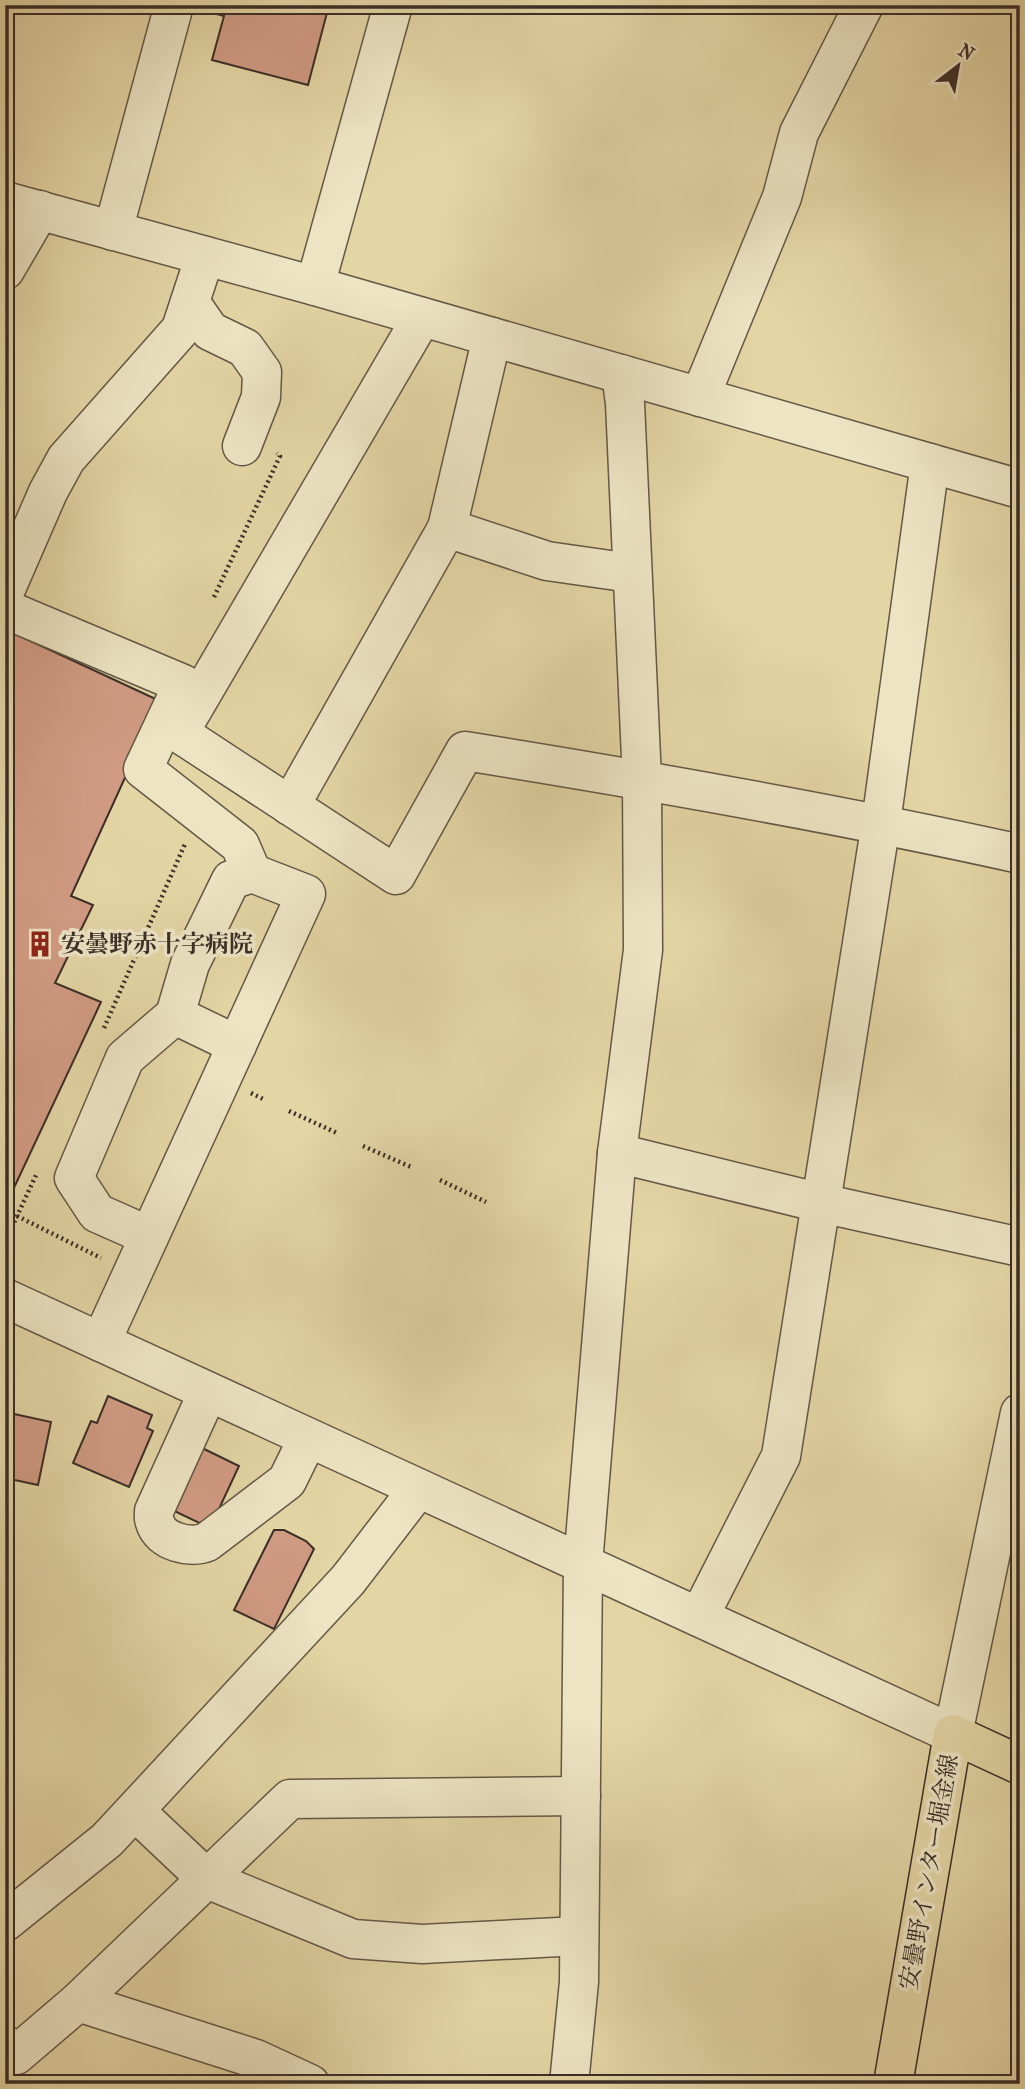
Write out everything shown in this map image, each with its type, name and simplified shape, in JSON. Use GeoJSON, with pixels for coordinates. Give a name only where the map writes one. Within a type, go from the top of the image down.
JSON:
{"type":"FeatureCollection","features":[{"type":"Feature","properties":{"kind":"main road","name":"安曇野インター堀金線"},"geometry":{"type":"LineString","coordinates":[[893,2084],[953,1734],[1020,1765]]}},
{"type":"Feature","properties":{"kind":"street"},"geometry":{"type":"LineString","coordinates":[[114,231],[174,5]]}},
{"type":"Feature","properties":{"kind":"street"},"geometry":{"type":"LineString","coordinates":[[315,286],[393,5]]}},
{"type":"Feature","properties":{"kind":"street"},"geometry":{"type":"LineString","coordinates":[[700,397],[782,197],[799,133],[864,5]]}},
{"type":"Feature","properties":{"kind":"street"},"geometry":{"type":"LineString","coordinates":[[5,270],[23,206],[315,286],[1020,489]]}},
{"type":"Feature","properties":{"kind":"street"},"geometry":{"type":"LineString","coordinates":[[5,591],[48,492],[66,459],[181,329],[205,256]]}},
{"type":"Feature","properties":{"kind":"street"},"geometry":{"type":"LineString","coordinates":[[190,302],[211,331],[245,348],[262,372],[257,448]]}},
{"type":"Feature","properties":{"kind":"street"},"geometry":{"type":"LineString","coordinates":[[422,317],[179,733],[396,875],[464,751],[642,780],[881,824],[1020,854]]}},
{"type":"Feature","properties":{"kind":"street"},"geometry":{"type":"LineString","coordinates":[[290,806],[447,528],[492,337]]}},
{"type":"Feature","properties":{"kind":"street"},"geometry":{"type":"LineString","coordinates":[[569,2084],[579,1982],[583,1564],[617,1153],[643,950],[642,780],[625,403],[621,374]]}},
{"type":"Feature","properties":{"kind":"street"},"geometry":{"type":"LineString","coordinates":[[699,1617],[781,1456],[881,824],[930,463]]}},
{"type":"Feature","properties":{"kind":"street"},"geometry":{"type":"LineString","coordinates":[[5,518],[48,492]]}},
{"type":"Feature","properties":{"kind":"street"},"geometry":{"type":"LineString","coordinates":[[447,528],[547,561],[631,573]]}},
{"type":"Feature","properties":{"kind":"street"},"geometry":{"type":"LineString","coordinates":[[5,609],[183,684],[143,769],[240,845],[252,873]]}},
{"type":"Feature","properties":{"kind":"street"},"geometry":{"type":"LineString","coordinates":[[101,1342],[306,894],[252,873],[231,880],[190,964],[175,1015],[125,1058],[74,1178],[97,1213],[149,1236]]}},
{"type":"Feature","properties":{"kind":"street"},"geometry":{"type":"LineString","coordinates":[[175,1015],[237,1045]]}},
{"type":"Feature","properties":{"kind":"street"},"geometry":{"type":"LineString","coordinates":[[617,1153],[821,1203],[1020,1247]]}},
{"type":"Feature","properties":{"kind":"street"},"geometry":{"type":"LineString","coordinates":[[5,1298],[953,1734],[1020,1413]]}},
{"type":"Feature","properties":{"kind":"street"},"geometry":{"type":"LineString","coordinates":[[208,1392],[154,1511],[155,1523],[162,1533],[172,1540],[198,1546],[207,1542],[287,1481],[308,1438]]}},
{"type":"Feature","properties":{"kind":"street"},"geometry":{"type":"LineString","coordinates":[[5,1922],[107,1840],[135,1811],[348,1580],[418,1489]]}},
{"type":"Feature","properties":{"kind":"street"},"geometry":{"type":"LineString","coordinates":[[9,2056],[78,2002],[290,1799],[581,1796]]}},
{"type":"Feature","properties":{"kind":"street"},"geometry":{"type":"LineString","coordinates":[[135,1811],[207,1879],[352,1939],[422,1944],[579,1936]]}},
{"type":"Feature","properties":{"kind":"street"},"geometry":{"type":"LineString","coordinates":[[78,2002],[252,2071],[310,2084]]}},
{"type":"Feature","properties":{"kind":"path"},"geometry":{"type":"LineString","coordinates":[[210,606],[280,456],[257,448]]}},
{"type":"Feature","properties":{"kind":"path"},"geometry":{"type":"LineString","coordinates":[[289,1111],[337,1133]]}},
{"type":"Feature","properties":{"kind":"path"},"geometry":{"type":"LineString","coordinates":[[363,1146],[411,1167]]}},
{"type":"Feature","properties":{"kind":"path"},"geometry":{"type":"LineString","coordinates":[[440,1180],[486,1202]]}},
{"type":"Feature","properties":{"kind":"path"},"geometry":{"type":"LineString","coordinates":[[17,1216],[104,1259],[99,1269]]}},
{"type":"Feature","properties":{"kind":"building"},"geometry":{"type":"Polygon","coordinates":[[[210,5],[329,5],[308,85],[212,60],[224,16],[209,12],[210,5]]]}},
{"type":"Feature","properties":{"kind":"building","name":"安曇野赤十字病院"},"geometry":{"type":"Polygon","coordinates":[[[5,629],[160,701],[71,896],[93,905],[55,983],[101,1002],[5,1207],[5,629]]]}},
{"type":"Feature","properties":{"kind":"building"},"geometry":{"type":"Polygon","coordinates":[[[108,1396],[152,1415],[147,1428],[153,1431],[129,1487],[73,1463],[91,1421],[97,1423],[108,1396]]]}},
{"type":"Feature","properties":{"kind":"building"},"geometry":{"type":"Polygon","coordinates":[[[5,1412],[51,1422],[38,1485],[5,1478],[5,1412]]]}},
{"type":"Feature","properties":{"kind":"building"},"geometry":{"type":"Polygon","coordinates":[[[198,1446],[239,1466],[210,1528],[168,1508],[198,1446]]]}},
{"type":"Feature","properties":{"kind":"building"},"geometry":{"type":"Polygon","coordinates":[[[274,1530],[284,1530],[306,1541],[314,1549],[274,1629],[234,1610],[274,1530]]]}},
{"type":"Feature","properties":{"kind":"place","name":"安曇野赤十字病院"},"geometry":{"type":"Point","coordinates":[40,944]}}]}
